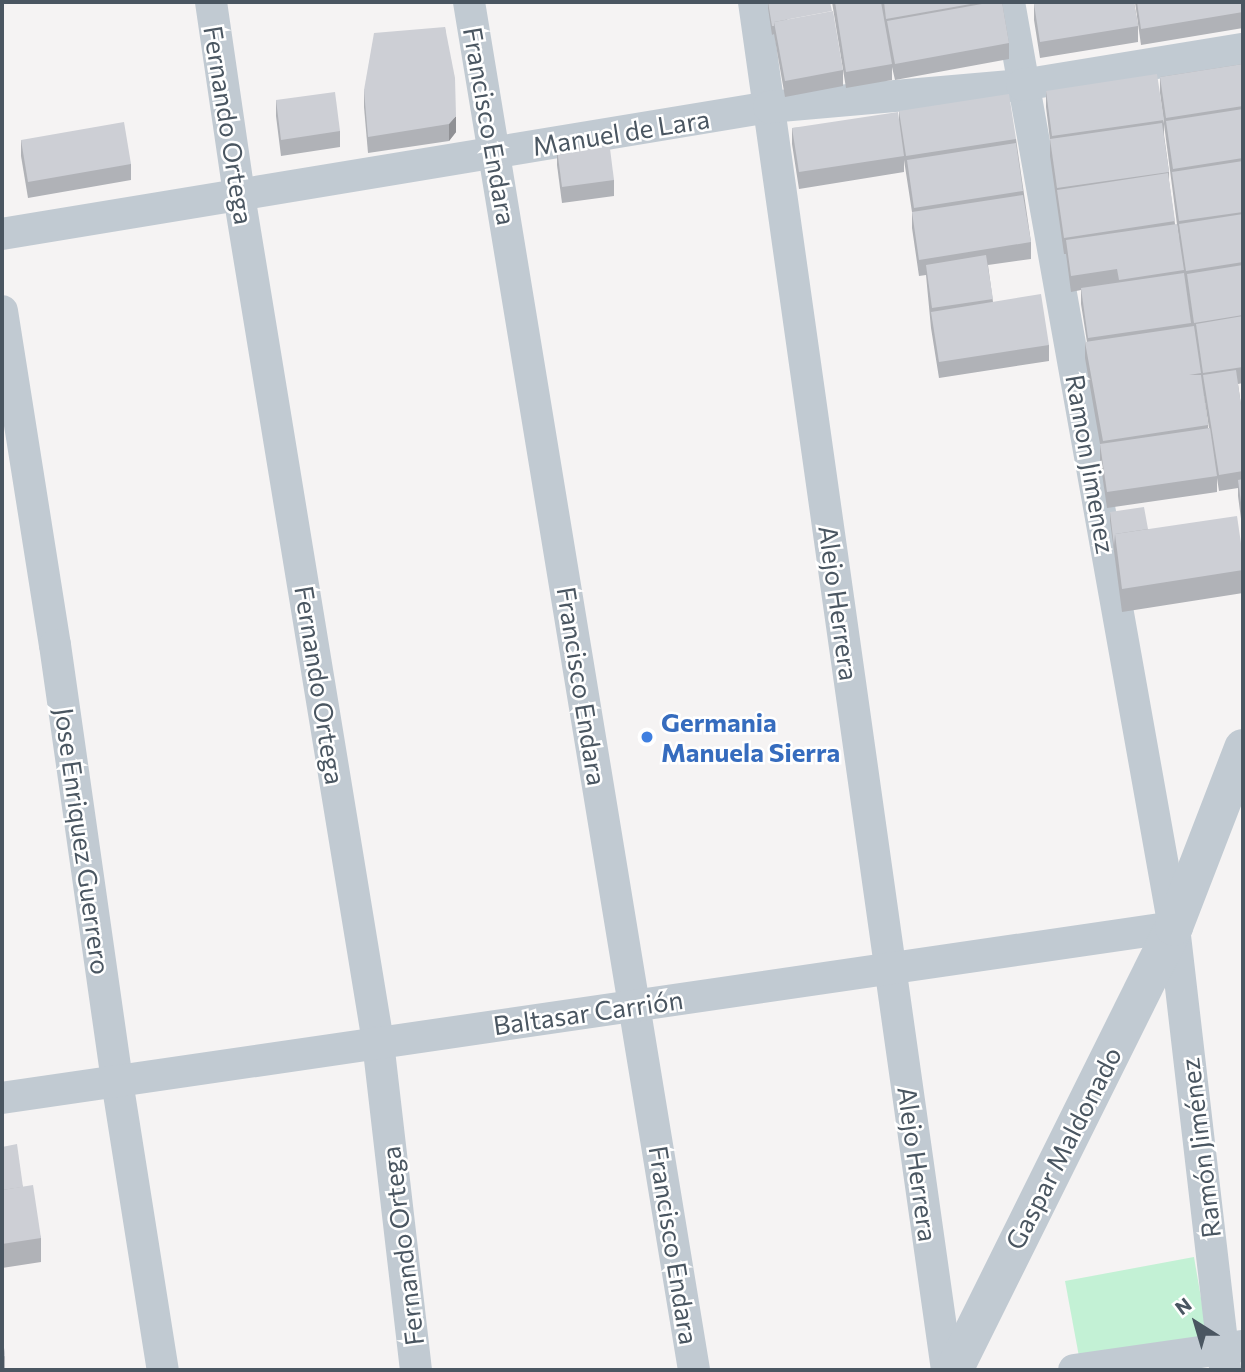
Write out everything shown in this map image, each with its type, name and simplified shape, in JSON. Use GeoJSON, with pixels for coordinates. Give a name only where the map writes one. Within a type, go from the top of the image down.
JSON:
{"type":"FeatureCollection","features":[{"type":"Feature","properties":{"kind":"street","name":"Fernando Ortega"},"geometry":{"type":"LineString","coordinates":[[211,2],[239,195],[378,1042],[416,1370]]}},
{"type":"Feature","properties":{"kind":"street","name":"Francisco Endara"},"geometry":{"type":"LineString","coordinates":[[469,2],[694,1370]]}},
{"type":"Feature","properties":{"kind":"street","name":"Alejo Herrera"},"geometry":{"type":"LineString","coordinates":[[754,2],[947,1370]]}},
{"type":"Feature","properties":{"kind":"street","name":"Ramon Jimenez"},"geometry":{"type":"LineString","coordinates":[[1009,2],[1174,927]]}},
{"type":"Feature","properties":{"kind":"street","name":"Manuel de Lara"},"geometry":{"type":"LineString","coordinates":[[2,234],[769,107],[1022,85],[1243,49]]}},
{"type":"Feature","properties":{"kind":"street","name":"Jose Enriquez Guerrero"},"geometry":{"type":"LineString","coordinates":[[2,311],[55,645],[117,1081],[163,1370]]}},
{"type":"Feature","properties":{"kind":"street","name":"Gaspar Maldonado"},"geometry":{"type":"LineString","coordinates":[[954,1370],[1174,927],[1243,748]]}},
{"type":"Feature","properties":{"kind":"street","name":"Baltasar Carrión"},"geometry":{"type":"LineString","coordinates":[[2,1098],[1174,927]]}},
{"type":"Feature","properties":{"kind":"street","name":"Ramón Jiménez"},"geometry":{"type":"LineString","coordinates":[[1174,927],[1230,1355]]}},
{"type":"Feature","properties":{"kind":"street"},"geometry":{"type":"LineString","coordinates":[[1074,1370],[1230,1355]]}},
{"type":"Feature","properties":{"kind":"green space"},"geometry":{"type":"Polygon","coordinates":[[[1194,1257],[1208,1339],[1080,1362],[1065,1281],[1194,1257]]]}},
{"type":"Feature","properties":{"kind":"building"},"geometry":{"type":"Polygon","coordinates":[[[768,2],[830,2],[832,11],[774,22],[772,26],[768,2]]]}},
{"type":"Feature","properties":{"kind":"building"},"geometry":{"type":"Polygon","coordinates":[[[835,2],[881,2],[892,64],[846,72],[835,2]]]}},
{"type":"Feature","properties":{"kind":"building"},"geometry":{"type":"Polygon","coordinates":[[[884,2],[982,2],[886,19],[884,2]]]}},
{"type":"Feature","properties":{"kind":"building"},"geometry":{"type":"Polygon","coordinates":[[[1002,2],[1009,43],[895,64],[887,21],[1002,2]]]}},
{"type":"Feature","properties":{"kind":"building"},"geometry":{"type":"Polygon","coordinates":[[[1134,2],[1138,26],[1040,42],[1034,4],[1134,2]]]}},
{"type":"Feature","properties":{"kind":"building"},"geometry":{"type":"Polygon","coordinates":[[[1137,2],[1243,2],[1243,12],[1141,29],[1137,2]]]}},
{"type":"Feature","properties":{"kind":"building"},"geometry":{"type":"Polygon","coordinates":[[[833,11],[843,70],[785,81],[774,22],[833,11]]]}},
{"type":"Feature","properties":{"kind":"building"},"geometry":{"type":"Polygon","coordinates":[[[445,27],[455,78],[456,116],[449,124],[368,137],[364,90],[374,33],[445,27]]]}},
{"type":"Feature","properties":{"kind":"building"},"geometry":{"type":"Polygon","coordinates":[[[1243,64],[1243,106],[1166,118],[1160,77],[1243,64]]]}},
{"type":"Feature","properties":{"kind":"building"},"geometry":{"type":"Polygon","coordinates":[[[1157,74],[1164,120],[1052,136],[1046,91],[1157,74]]]}},
{"type":"Feature","properties":{"kind":"building"},"geometry":{"type":"Polygon","coordinates":[[[335,92],[340,131],[281,140],[276,100],[335,92]]]}},
{"type":"Feature","properties":{"kind":"building"},"geometry":{"type":"Polygon","coordinates":[[[1009,94],[1016,139],[906,156],[899,111],[1009,94]]]}},
{"type":"Feature","properties":{"kind":"building"},"geometry":{"type":"Polygon","coordinates":[[[1243,109],[1243,158],[1173,169],[1166,121],[1243,109]]]}},
{"type":"Feature","properties":{"kind":"building"},"geometry":{"type":"Polygon","coordinates":[[[898,112],[904,156],[799,172],[792,128],[898,112]]]}},
{"type":"Feature","properties":{"kind":"building"},"geometry":{"type":"Polygon","coordinates":[[[124,122],[131,164],[28,182],[21,140],[124,122]]]}},
{"type":"Feature","properties":{"kind":"building"},"geometry":{"type":"Polygon","coordinates":[[[1162,123],[1169,172],[1057,188],[1050,139],[1162,123]]]}},
{"type":"Feature","properties":{"kind":"building"},"geometry":{"type":"Polygon","coordinates":[[[609,141],[614,180],[562,187],[557,149],[609,141]]]}},
{"type":"Feature","properties":{"kind":"building"},"geometry":{"type":"Polygon","coordinates":[[[1016,143],[1023,191],[914,208],[907,160],[1016,143]]]}},
{"type":"Feature","properties":{"kind":"building"},"geometry":{"type":"Polygon","coordinates":[[[1243,161],[1243,212],[1179,221],[1172,172],[1243,161]]]}},
{"type":"Feature","properties":{"kind":"building"},"geometry":{"type":"Polygon","coordinates":[[[1168,173],[1175,221],[1064,238],[1057,190],[1168,173]]]}},
{"type":"Feature","properties":{"kind":"building"},"geometry":{"type":"Polygon","coordinates":[[[1023,195],[1031,242],[919,260],[912,212],[1023,195]]]}},
{"type":"Feature","properties":{"kind":"building"},"geometry":{"type":"Polygon","coordinates":[[[1243,214],[1243,262],[1186,271],[1179,224],[1243,214]]]}},
{"type":"Feature","properties":{"kind":"building"},"geometry":{"type":"Polygon","coordinates":[[[1177,224],[1184,270],[1119,280],[1117,269],[1071,276],[1066,240],[1177,224]]]}},
{"type":"Feature","properties":{"kind":"building"},"geometry":{"type":"Polygon","coordinates":[[[986,255],[993,299],[932,308],[926,265],[986,255]]]}},
{"type":"Feature","properties":{"kind":"building"},"geometry":{"type":"Polygon","coordinates":[[[1243,265],[1243,315],[1194,323],[1187,274],[1243,265]]]}},
{"type":"Feature","properties":{"kind":"building"},"geometry":{"type":"Polygon","coordinates":[[[1184,273],[1191,323],[1088,338],[1081,288],[1184,273]]]}},
{"type":"Feature","properties":{"kind":"building"},"geometry":{"type":"Polygon","coordinates":[[[1041,294],[1049,345],[939,362],[931,312],[1041,294]]]}},
{"type":"Feature","properties":{"kind":"building"},"geometry":{"type":"Polygon","coordinates":[[[1243,316],[1243,367],[1203,373],[1196,324],[1243,316]]]}},
{"type":"Feature","properties":{"kind":"building"},"geometry":{"type":"Polygon","coordinates":[[[1194,326],[1201,373],[1189,375],[1201,375],[1208,425],[1103,441],[1085,342],[1194,326]]]}},
{"type":"Feature","properties":{"kind":"building"},"geometry":{"type":"Polygon","coordinates":[[[1236,370],[1243,419],[1243,471],[1219,475],[1203,375],[1236,370]]]}},
{"type":"Feature","properties":{"kind":"building"},"geometry":{"type":"Polygon","coordinates":[[[1210,428],[1217,476],[1107,492],[1100,444],[1210,428]]]}},
{"type":"Feature","properties":{"kind":"building"},"geometry":{"type":"Polygon","coordinates":[[[1243,479],[1243,517],[1238,480],[1243,479]]]}},
{"type":"Feature","properties":{"kind":"building"},"geometry":{"type":"Polygon","coordinates":[[[1144,507],[1148,529],[1115,534],[1114,546],[1110,512],[1144,507]]]}},
{"type":"Feature","properties":{"kind":"building"},"geometry":{"type":"Polygon","coordinates":[[[1237,516],[1243,570],[1122,589],[1115,534],[1237,516]]]}},
{"type":"Feature","properties":{"kind":"building"},"geometry":{"type":"Polygon","coordinates":[[[17,1144],[23,1187],[2,1190],[2,1147],[17,1144]]]}},
{"type":"Feature","properties":{"kind":"building"},"geometry":{"type":"Polygon","coordinates":[[[33,1185],[41,1238],[2,1244],[2,1190],[33,1185]]]}},
{"type":"Feature","properties":{"kind":"building"},"geometry":{"type":"Polygon","coordinates":[[[2,1332],[5,1356],[2,1357],[2,1332]]]}},
{"type":"Feature","properties":{"kind":"place","name":"Germania Manuela Sierra"},"geometry":{"type":"Point","coordinates":[647,737]}}]}
